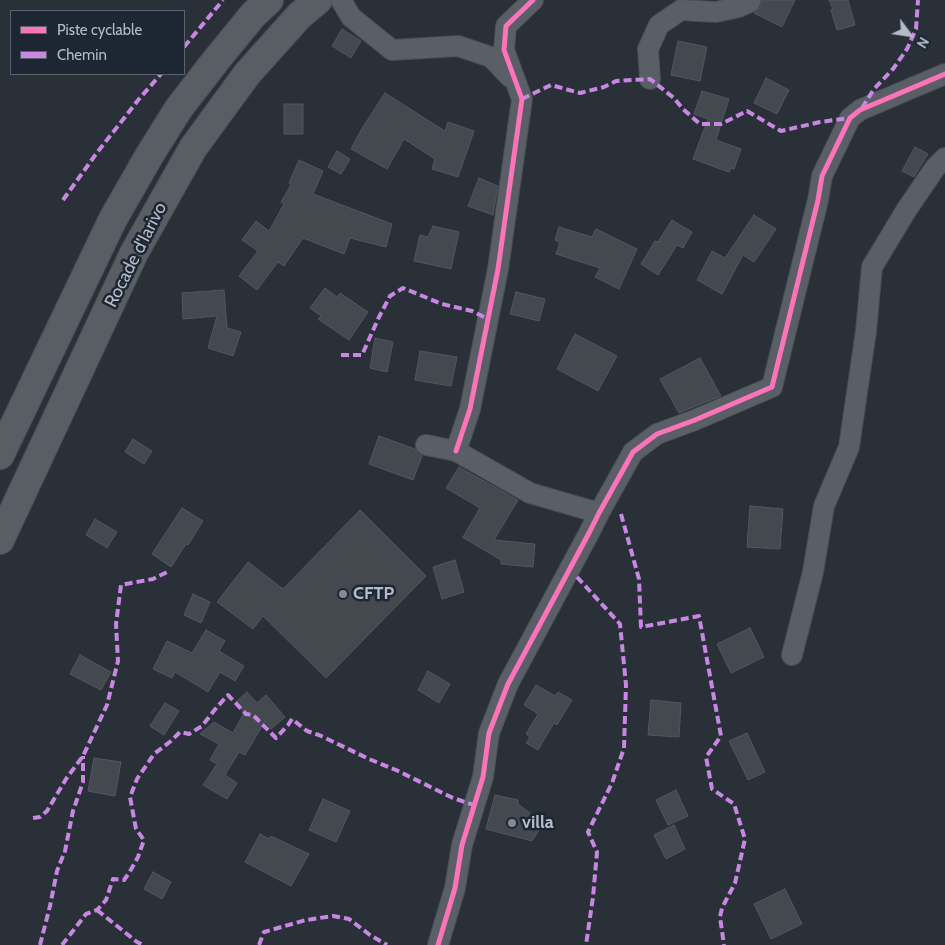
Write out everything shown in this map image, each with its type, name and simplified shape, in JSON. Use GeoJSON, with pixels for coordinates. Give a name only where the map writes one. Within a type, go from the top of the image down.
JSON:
{"type":"FeatureCollection","features":[{"type":"Feature","properties":{"kind":"main road","name":"Rocade d'Iarivo"},"geometry":{"type":"LineString","coordinates":[[0,455],[113,219],[149,156],[180,108],[217,59],[253,15],[269,0]]}},
{"type":"Feature","properties":{"kind":"main road","name":"Rocade d'Iarivo"},"geometry":{"type":"LineString","coordinates":[[0,540],[134,253],[193,148],[247,74],[299,16],[318,0]]}},
{"type":"Feature","properties":{"kind":"street"},"geometry":{"type":"LineString","coordinates":[[341,0],[351,17],[392,50],[458,46],[491,56],[517,84]]}},
{"type":"Feature","properties":{"kind":"street"},"geometry":{"type":"LineString","coordinates":[[456,451],[470,409],[498,269],[522,99],[504,50],[506,26],[533,0]]}},
{"type":"Feature","properties":{"kind":"street"},"geometry":{"type":"LineString","coordinates":[[650,79],[648,49],[659,25],[681,10],[716,12],[739,7],[750,2],[750,0]]}},
{"type":"Feature","properties":{"kind":"street"},"geometry":{"type":"LineString","coordinates":[[438,945],[455,888],[462,845],[483,777],[489,732],[508,684],[598,513],[633,452],[657,434],[772,387],[818,200],[822,176],[850,118],[860,110],[945,74]]}},
{"type":"Feature","properties":{"kind":"street"},"geometry":{"type":"LineString","coordinates":[[792,655],[813,572],[824,506],[849,447],[866,331],[872,267],[907,209],[935,168],[945,158]]}},
{"type":"Feature","properties":{"kind":"street"},"geometry":{"type":"LineString","coordinates":[[426,445],[456,451],[530,493],[598,513]]}},
{"type":"Feature","properties":{"kind":"building"},"geometry":{"type":"Polygon","coordinates":[[[762,0],[795,0],[782,27],[754,13],[760,8],[762,0]]]}},
{"type":"Feature","properties":{"kind":"building"},"geometry":{"type":"Polygon","coordinates":[[[829,0],[848,0],[855,25],[837,30],[831,10],[833,9],[829,0]]]}},
{"type":"Feature","properties":{"kind":"building"},"geometry":{"type":"Polygon","coordinates":[[[342,29],[361,41],[351,58],[332,46],[342,29]]]}},
{"type":"Feature","properties":{"kind":"building"},"geometry":{"type":"Polygon","coordinates":[[[678,41],[707,47],[700,81],[671,75],[678,41]]]}},
{"type":"Feature","properties":{"kind":"building"},"geometry":{"type":"Polygon","coordinates":[[[766,78],[789,90],[777,114],[754,103],[766,78]]]}},
{"type":"Feature","properties":{"kind":"building"},"geometry":{"type":"Polygon","coordinates":[[[702,91],[729,99],[716,140],[741,149],[734,169],[731,168],[729,172],[693,159],[708,119],[694,114],[702,91]]]}},
{"type":"Feature","properties":{"kind":"building"},"geometry":{"type":"Polygon","coordinates":[[[385,93],[445,131],[448,122],[474,131],[458,177],[432,169],[435,159],[404,139],[387,169],[351,149],[385,93]]]}},
{"type":"Feature","properties":{"kind":"building"},"geometry":{"type":"Polygon","coordinates":[[[284,104],[303,104],[303,134],[284,134],[284,104]]]}},
{"type":"Feature","properties":{"kind":"building"},"geometry":{"type":"Polygon","coordinates":[[[915,147],[928,154],[914,177],[902,171],[915,147]]]}},
{"type":"Feature","properties":{"kind":"building"},"geometry":{"type":"Polygon","coordinates":[[[337,151],[350,159],[341,174],[328,167],[337,151]]]}},
{"type":"Feature","properties":{"kind":"building"},"geometry":{"type":"Polygon","coordinates":[[[299,160],[323,171],[313,194],[392,224],[386,247],[350,238],[344,254],[303,238],[284,266],[278,262],[257,290],[239,276],[258,251],[242,240],[256,221],[269,231],[284,204],[281,202],[291,185],[289,183],[299,160]]]}},
{"type":"Feature","properties":{"kind":"building"},"geometry":{"type":"Polygon","coordinates":[[[479,178],[498,186],[493,215],[468,206],[479,178]]]}},
{"type":"Feature","properties":{"kind":"building"},"geometry":{"type":"Polygon","coordinates":[[[754,215],[776,229],[754,262],[743,255],[722,294],[697,280],[712,251],[725,258],[754,215]]]}},
{"type":"Feature","properties":{"kind":"building"},"geometry":{"type":"Polygon","coordinates":[[[672,220],[692,232],[683,248],[677,245],[658,275],[641,264],[655,241],[658,242],[672,220]]]}},
{"type":"Feature","properties":{"kind":"building"},"geometry":{"type":"Polygon","coordinates":[[[433,226],[459,232],[451,269],[414,261],[420,235],[428,237],[433,226]]]}},
{"type":"Feature","properties":{"kind":"building"},"geometry":{"type":"Polygon","coordinates":[[[559,227],[592,237],[596,229],[637,249],[619,289],[595,277],[600,268],[556,254],[560,242],[555,240],[559,227]]]}},
{"type":"Feature","properties":{"kind":"building"},"geometry":{"type":"Polygon","coordinates":[[[325,288],[337,297],[340,293],[368,312],[349,340],[318,319],[321,316],[310,308],[325,288]]]}},
{"type":"Feature","properties":{"kind":"building"},"geometry":{"type":"Polygon","coordinates":[[[224,290],[227,328],[241,332],[233,356],[208,348],[217,316],[183,319],[182,293],[224,290]]]}},
{"type":"Feature","properties":{"kind":"building"},"geometry":{"type":"Polygon","coordinates":[[[516,292],[545,299],[539,321],[510,314],[516,292]]]}},
{"type":"Feature","properties":{"kind":"building"},"geometry":{"type":"Polygon","coordinates":[[[575,334],[617,356],[598,391],[557,369],[575,334]]]}},
{"type":"Feature","properties":{"kind":"building"},"geometry":{"type":"Polygon","coordinates":[[[375,338],[393,342],[387,372],[370,368],[375,338]]]}},
{"type":"Feature","properties":{"kind":"building"},"geometry":{"type":"Polygon","coordinates":[[[420,351],[457,357],[451,386],[415,380],[420,351]]]}},
{"type":"Feature","properties":{"kind":"building"},"geometry":{"type":"Polygon","coordinates":[[[700,358],[721,396],[679,413],[660,379],[700,358]]]}},
{"type":"Feature","properties":{"kind":"building"},"geometry":{"type":"Polygon","coordinates":[[[379,436],[415,449],[422,456],[413,480],[369,464],[379,436]]]}},
{"type":"Feature","properties":{"kind":"building"},"geometry":{"type":"Polygon","coordinates":[[[133,439],[152,451],[144,464],[125,452],[133,439]]]}},
{"type":"Feature","properties":{"kind":"building"},"geometry":{"type":"Polygon","coordinates":[[[459,467],[518,500],[494,540],[535,544],[533,567],[501,564],[501,560],[462,537],[480,508],[446,488],[459,467]]]}},
{"type":"Feature","properties":{"kind":"building"},"geometry":{"type":"Polygon","coordinates":[[[750,506],[783,509],[780,549],[747,547],[750,506]]]}},
{"type":"Feature","properties":{"kind":"building"},"geometry":{"type":"Polygon","coordinates":[[[182,508],[203,521],[171,567],[152,554],[182,508]]]}},
{"type":"Feature","properties":{"kind":"building","name":"CFTP"},"geometry":{"type":"Polygon","coordinates":[[[360,510],[426,576],[326,678],[263,616],[253,629],[217,602],[248,562],[283,589],[360,510]]]}},
{"type":"Feature","properties":{"kind":"building"},"geometry":{"type":"Polygon","coordinates":[[[95,519],[117,532],[107,548],[86,535],[95,519]]]}},
{"type":"Feature","properties":{"kind":"building"},"geometry":{"type":"Polygon","coordinates":[[[455,560],[464,592],[442,599],[433,567],[455,560]]]}},
{"type":"Feature","properties":{"kind":"building"},"geometry":{"type":"Polygon","coordinates":[[[193,594],[210,602],[201,623],[184,615],[193,594]]]}},
{"type":"Feature","properties":{"kind":"building"},"geometry":{"type":"Polygon","coordinates":[[[750,628],[764,657],[731,673],[717,644],[750,628]]]}},
{"type":"Feature","properties":{"kind":"building"},"geometry":{"type":"Polygon","coordinates":[[[206,630],[225,641],[219,651],[244,666],[235,681],[220,672],[208,692],[175,672],[172,678],[153,669],[167,641],[192,653],[206,630]]]}},
{"type":"Feature","properties":{"kind":"building"},"geometry":{"type":"Polygon","coordinates":[[[80,655],[111,672],[101,690],[70,674],[80,655]]]}},
{"type":"Feature","properties":{"kind":"building"},"geometry":{"type":"Polygon","coordinates":[[[428,671],[450,684],[439,703],[418,690],[428,671]]]}},
{"type":"Feature","properties":{"kind":"building"},"geometry":{"type":"Polygon","coordinates":[[[536,685],[555,696],[558,692],[572,700],[557,725],[554,723],[538,750],[526,743],[530,737],[526,734],[538,714],[524,705],[536,685]]]}},
{"type":"Feature","properties":{"kind":"building"},"geometry":{"type":"Polygon","coordinates":[[[247,692],[257,703],[266,695],[285,717],[271,729],[265,721],[245,755],[239,752],[225,775],[237,783],[227,799],[203,785],[217,764],[210,760],[219,744],[200,734],[214,722],[233,733],[244,713],[236,702],[247,692]]]}},
{"type":"Feature","properties":{"kind":"building"},"geometry":{"type":"Polygon","coordinates":[[[651,700],[681,703],[679,737],[648,735],[651,700]]]}},
{"type":"Feature","properties":{"kind":"building"},"geometry":{"type":"Polygon","coordinates":[[[165,703],[179,711],[164,735],[150,726],[165,703]]]}},
{"type":"Feature","properties":{"kind":"building"},"geometry":{"type":"Polygon","coordinates":[[[747,733],[765,772],[748,780],[729,741],[747,733]]]}},
{"type":"Feature","properties":{"kind":"building"},"geometry":{"type":"Polygon","coordinates":[[[94,758],[121,762],[115,796],[88,791],[94,758]]]}},
{"type":"Feature","properties":{"kind":"building"},"geometry":{"type":"Polygon","coordinates":[[[676,790],[688,816],[668,825],[656,800],[676,790]]]}},
{"type":"Feature","properties":{"kind":"building","name":"villa"},"geometry":{"type":"Polygon","coordinates":[[[495,795],[518,800],[518,804],[535,817],[539,830],[532,841],[486,829],[495,795]]]}},
{"type":"Feature","properties":{"kind":"building"},"geometry":{"type":"Polygon","coordinates":[[[323,799],[350,811],[336,842],[309,830],[323,799]]]}},
{"type":"Feature","properties":{"kind":"building"},"geometry":{"type":"Polygon","coordinates":[[[674,825],[685,849],[666,859],[654,835],[674,825]]]}},
{"type":"Feature","properties":{"kind":"building"},"geometry":{"type":"Polygon","coordinates":[[[260,834],[269,839],[271,836],[309,854],[291,886],[245,862],[260,834]]]}},
{"type":"Feature","properties":{"kind":"building"},"geometry":{"type":"Polygon","coordinates":[[[153,872],[171,882],[162,899],[144,889],[153,872]]]}},
{"type":"Feature","properties":{"kind":"building"},"geometry":{"type":"Polygon","coordinates":[[[785,889],[802,924],[771,939],[754,904],[785,889]]]}},
{"type":"Feature","properties":{"kind":"marked path"},"geometry":{"type":"LineString","coordinates":[[185,46],[223,0]]}},
{"type":"Feature","properties":{"kind":"marked path"},"geometry":{"type":"LineString","coordinates":[[862,108],[874,89],[893,69],[907,49],[916,29],[918,0]]}},
{"type":"Feature","properties":{"kind":"marked path"},"geometry":{"type":"LineString","coordinates":[[63,200],[96,154],[160,75]]}},
{"type":"Feature","properties":{"kind":"marked path"},"geometry":{"type":"LineString","coordinates":[[522,99],[551,85],[580,93],[604,87],[616,81],[650,79],[674,98],[700,124],[721,124],[747,111],[781,131],[820,122],[850,118]]}},
{"type":"Feature","properties":{"kind":"marked path"},"geometry":{"type":"LineString","coordinates":[[341,355],[362,355],[390,296],[403,288],[442,304],[472,311],[488,319]]}},
{"type":"Feature","properties":{"kind":"marked path"},"geometry":{"type":"LineString","coordinates":[[621,514],[639,579],[641,627],[699,616],[721,736],[706,757],[712,789],[734,804],[745,839],[735,883],[722,908],[720,917],[724,945]]}},
{"type":"Feature","properties":{"kind":"marked path"},"geometry":{"type":"LineString","coordinates":[[33,818],[40,817],[47,811],[66,779],[83,756],[107,705],[118,661],[116,624],[121,585],[153,579],[167,572]]}},
{"type":"Feature","properties":{"kind":"marked path"},"geometry":{"type":"LineString","coordinates":[[577,577],[620,624],[626,685],[624,748],[612,783],[588,832],[597,852],[586,945]]}},
{"type":"Feature","properties":{"kind":"marked path"},"geometry":{"type":"LineString","coordinates":[[62,945],[86,914],[97,910],[106,900],[113,879],[124,880],[138,857],[144,840],[136,829],[130,797],[137,779],[154,754],[180,732],[189,734],[202,726],[228,695],[246,714],[253,715],[276,738],[292,719],[307,731],[396,770],[453,798],[474,805]]}},
{"type":"Feature","properties":{"kind":"marked path"},"geometry":{"type":"LineString","coordinates":[[40,945],[57,871],[65,851],[73,811],[83,782],[83,756]]}},
{"type":"Feature","properties":{"kind":"marked path"},"geometry":{"type":"LineString","coordinates":[[97,910],[143,945]]}},
{"type":"Feature","properties":{"kind":"marked path"},"geometry":{"type":"LineString","coordinates":[[259,945],[264,932],[306,920],[333,916],[349,919],[387,945]]}},
{"type":"Feature","properties":{"kind":"cycle path"},"geometry":{"type":"LineString","coordinates":[[456,451],[470,409],[498,269],[522,99],[504,50],[506,26],[533,0]]}},
{"type":"Feature","properties":{"kind":"cycle path"},"geometry":{"type":"LineString","coordinates":[[438,945],[455,888],[462,845],[483,777],[489,733],[508,684],[633,452],[657,434],[772,387],[818,200],[822,176],[850,118],[860,110],[945,74]]}},
{"type":"Feature","properties":{"kind":"place","name":"CFTP"},"geometry":{"type":"Point","coordinates":[343,594]}},
{"type":"Feature","properties":{"kind":"place","name":"villa"},"geometry":{"type":"Point","coordinates":[512,823]}}]}
